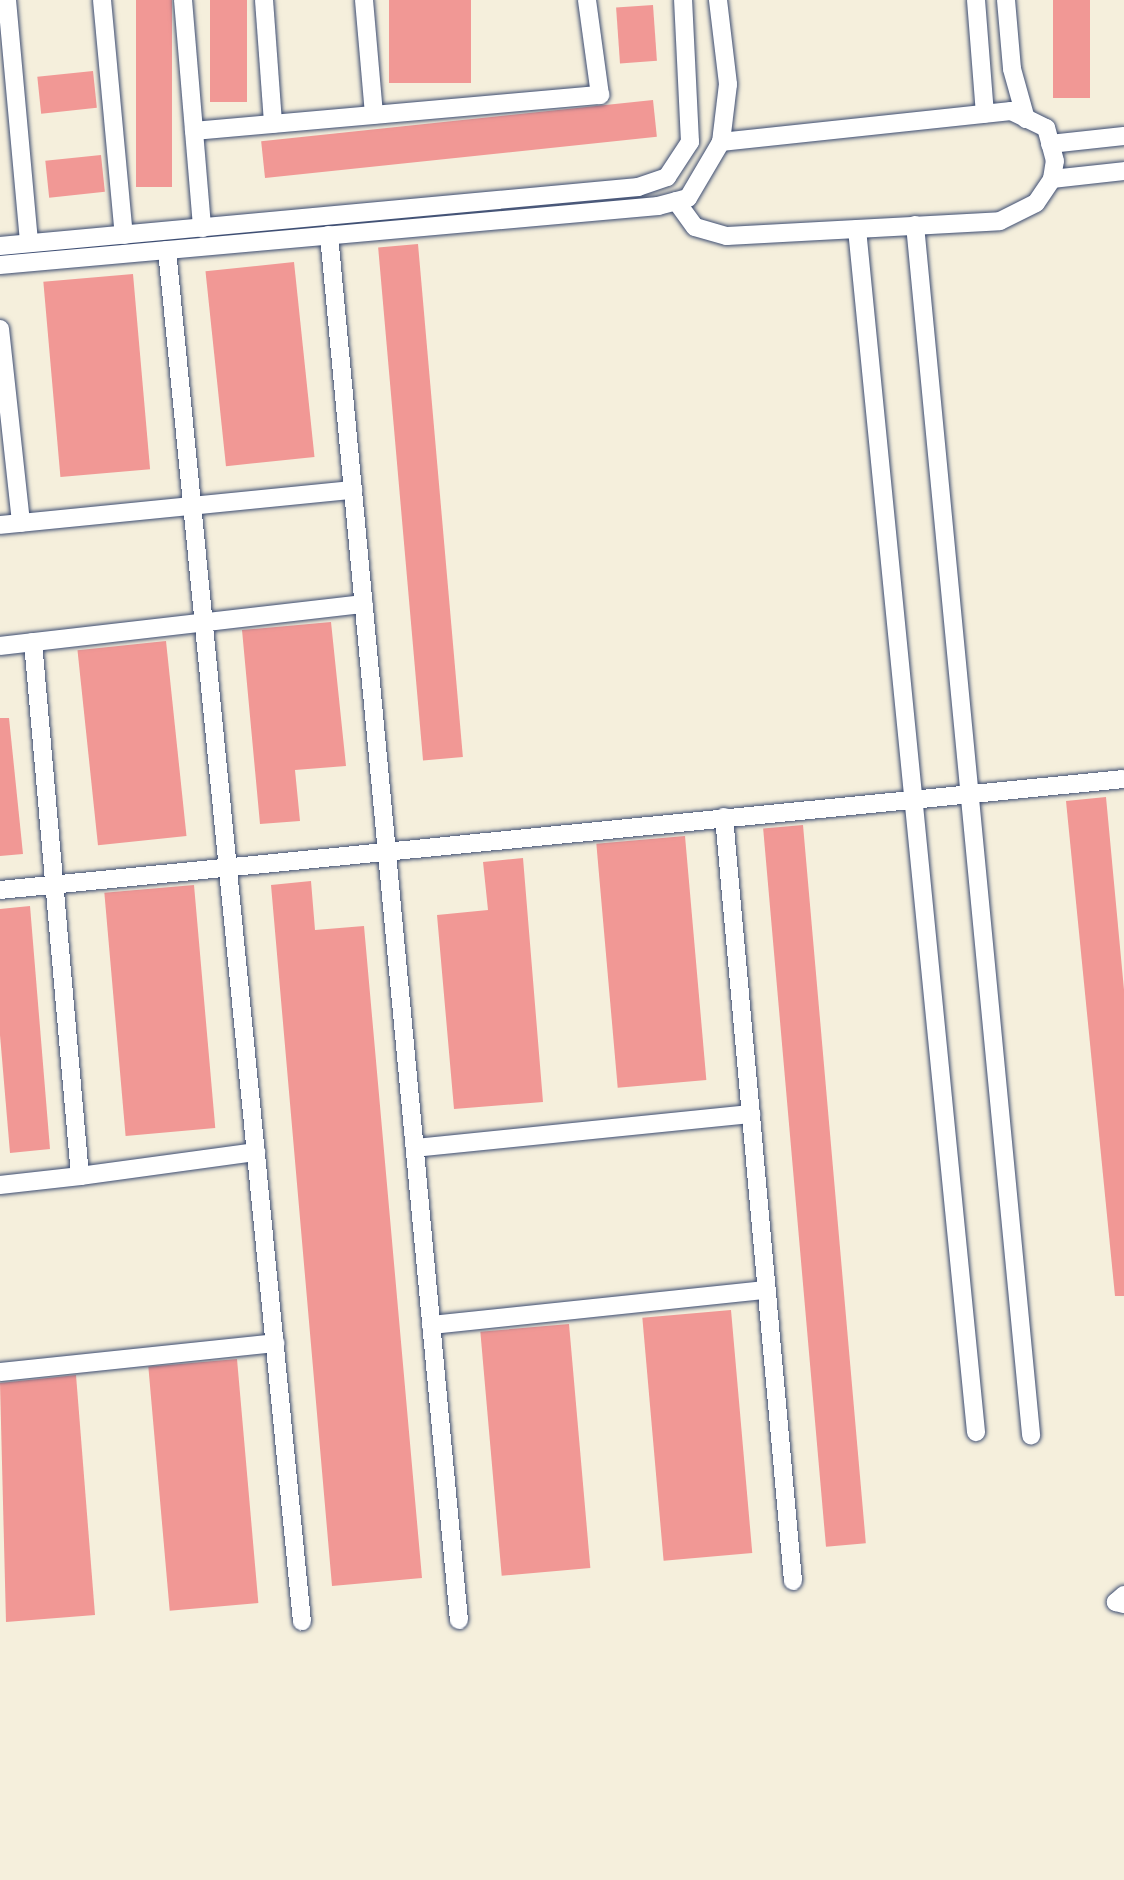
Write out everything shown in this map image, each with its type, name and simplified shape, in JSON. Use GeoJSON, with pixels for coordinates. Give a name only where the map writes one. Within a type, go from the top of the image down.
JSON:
{"type":"FeatureCollection","features":[{"type":"Feature","properties":{"kind":"street"},"geometry":{"type":"LineString","coordinates":[[7,0],[29,243]]}},
{"type":"Feature","properties":{"kind":"street"},"geometry":{"type":"LineString","coordinates":[[102,0],[124,235]]}},
{"type":"Feature","properties":{"kind":"street"},"geometry":{"type":"LineString","coordinates":[[183,0],[202,228]]}},
{"type":"Feature","properties":{"kind":"street"},"geometry":{"type":"LineString","coordinates":[[264,0],[273,124]]}},
{"type":"Feature","properties":{"kind":"street"},"geometry":{"type":"LineString","coordinates":[[364,0],[374,115]]}},
{"type":"Feature","properties":{"kind":"street"},"geometry":{"type":"LineString","coordinates":[[194,131],[600,94],[587,0]]}},
{"type":"Feature","properties":{"kind":"street"},"geometry":{"type":"LineString","coordinates":[[0,246],[638,187],[667,177],[682,160],[694,118],[684,0]]}},
{"type":"Feature","properties":{"kind":"street"},"geometry":{"type":"LineString","coordinates":[[0,265],[688,198],[722,142],[728,84],[718,0]]}},
{"type":"Feature","properties":{"kind":"street"},"geometry":{"type":"LineString","coordinates":[[975,0],[985,114]]}},
{"type":"Feature","properties":{"kind":"street"},"geometry":{"type":"LineString","coordinates":[[1006,0],[1012,69],[1026,118]]}},
{"type":"Feature","properties":{"kind":"street"},"geometry":{"type":"LineString","coordinates":[[676,201],[695,227],[727,236],[1000,221],[1036,202],[1052,179],[1050,144],[1046,128],[1011,111],[722,142]]}},
{"type":"Feature","properties":{"kind":"street"},"geometry":{"type":"LineString","coordinates":[[1050,144],[1124,136]]}},
{"type":"Feature","properties":{"kind":"street"},"geometry":{"type":"LineString","coordinates":[[1052,179],[1124,171]]}},
{"type":"Feature","properties":{"kind":"street"},"geometry":{"type":"LineString","coordinates":[[915,225],[972,792],[1031,1435]]}},
{"type":"Feature","properties":{"kind":"street"},"geometry":{"type":"LineString","coordinates":[[857,229],[976,1432]]}},
{"type":"Feature","properties":{"kind":"street"},"geometry":{"type":"LineString","coordinates":[[329,235],[459,1620]]}},
{"type":"Feature","properties":{"kind":"street"},"geometry":{"type":"LineString","coordinates":[[167,250],[302,1621]]}},
{"type":"Feature","properties":{"kind":"street"},"geometry":{"type":"LineString","coordinates":[[0,329],[21,523]]}},
{"type":"Feature","properties":{"kind":"street"},"geometry":{"type":"LineString","coordinates":[[0,525],[353,489]]}},
{"type":"Feature","properties":{"kind":"street"},"geometry":{"type":"LineString","coordinates":[[0,646],[364,604]]}},
{"type":"Feature","properties":{"kind":"street"},"geometry":{"type":"LineString","coordinates":[[33,642],[79,1176]]}},
{"type":"Feature","properties":{"kind":"street"},"geometry":{"type":"LineString","coordinates":[[0,890],[913,797],[1124,779]]}},
{"type":"Feature","properties":{"kind":"street"},"geometry":{"type":"LineString","coordinates":[[724,817],[793,1581]]}},
{"type":"Feature","properties":{"kind":"street"},"geometry":{"type":"LineString","coordinates":[[415,1148],[751,1114]]}},
{"type":"Feature","properties":{"kind":"street"},"geometry":{"type":"LineString","coordinates":[[0,1185],[256,1152]]}},
{"type":"Feature","properties":{"kind":"street"},"geometry":{"type":"LineString","coordinates":[[431,1325],[766,1290]]}},
{"type":"Feature","properties":{"kind":"street"},"geometry":{"type":"LineString","coordinates":[[0,1372],[275,1343]]}},
{"type":"Feature","properties":{"kind":"street"},"geometry":{"type":"LineString","coordinates":[[1124,1595],[1116,1602],[1124,1604]]}},
{"type":"Feature","properties":{"kind":"building"},"geometry":{"type":"Polygon","coordinates":[[[136,0],[172,0],[172,187],[136,187],[136,0]]]}},
{"type":"Feature","properties":{"kind":"building"},"geometry":{"type":"Polygon","coordinates":[[[210,0],[247,0],[247,102],[210,102],[210,0]]]}},
{"type":"Feature","properties":{"kind":"building"},"geometry":{"type":"Polygon","coordinates":[[[389,0],[471,0],[471,83],[389,83],[389,0]]]}},
{"type":"Feature","properties":{"kind":"building"},"geometry":{"type":"Polygon","coordinates":[[[1053,0],[1090,0],[1090,98],[1053,98],[1053,0]]]}},
{"type":"Feature","properties":{"kind":"building"},"geometry":{"type":"Polygon","coordinates":[[[653,5],[657,61],[620,63],[616,8],[653,5]]]}},
{"type":"Feature","properties":{"kind":"building"},"geometry":{"type":"Polygon","coordinates":[[[93,71],[97,108],[41,114],[37,77],[93,71]]]}},
{"type":"Feature","properties":{"kind":"building"},"geometry":{"type":"Polygon","coordinates":[[[653,100],[657,137],[265,178],[261,141],[653,100]]]}},
{"type":"Feature","properties":{"kind":"building"},"geometry":{"type":"Polygon","coordinates":[[[101,155],[105,192],[49,198],[45,161],[101,155]]]}},
{"type":"Feature","properties":{"kind":"building"},"geometry":{"type":"Polygon","coordinates":[[[418,244],[463,757],[423,761],[378,247],[418,244]]]}},
{"type":"Feature","properties":{"kind":"building"},"geometry":{"type":"Polygon","coordinates":[[[294,262],[314,457],[226,466],[205,271],[294,262]]]}},
{"type":"Feature","properties":{"kind":"building"},"geometry":{"type":"Polygon","coordinates":[[[133,274],[150,469],[60,477],[43,282],[133,274]]]}},
{"type":"Feature","properties":{"kind":"building"},"geometry":{"type":"Polygon","coordinates":[[[331,622],[346,766],[295,770],[300,821],[260,824],[242,630],[331,622]]]}},
{"type":"Feature","properties":{"kind":"building"},"geometry":{"type":"Polygon","coordinates":[[[166,641],[186,836],[98,845],[77,650],[166,641]]]}},
{"type":"Feature","properties":{"kind":"building"},"geometry":{"type":"Polygon","coordinates":[[[0,718],[9,718],[23,854],[0,856],[0,718]]]}},
{"type":"Feature","properties":{"kind":"building"},"geometry":{"type":"Polygon","coordinates":[[[1106,797],[1124,990],[1124,1296],[1115,1296],[1066,801],[1106,797]]]}},
{"type":"Feature","properties":{"kind":"building"},"geometry":{"type":"Polygon","coordinates":[[[803,825],[866,1543],[826,1547],[763,828],[803,825]]]}},
{"type":"Feature","properties":{"kind":"building"},"geometry":{"type":"Polygon","coordinates":[[[685,836],[706,1080],[618,1088],[596,844],[685,836]]]}},
{"type":"Feature","properties":{"kind":"building"},"geometry":{"type":"Polygon","coordinates":[[[523,858],[543,1102],[454,1109],[437,915],[488,910],[483,862],[523,858]]]}},
{"type":"Feature","properties":{"kind":"building"},"geometry":{"type":"Polygon","coordinates":[[[311,881],[315,930],[364,926],[422,1578],[332,1586],[271,885],[311,881]]]}},
{"type":"Feature","properties":{"kind":"building"},"geometry":{"type":"Polygon","coordinates":[[[194,885],[215,1128],[126,1136],[104,893],[194,885]]]}},
{"type":"Feature","properties":{"kind":"building"},"geometry":{"type":"Polygon","coordinates":[[[30,906],[50,1149],[10,1153],[0,1035],[0,909],[30,906]]]}},
{"type":"Feature","properties":{"kind":"building"},"geometry":{"type":"Polygon","coordinates":[[[731,1310],[752,1553],[664,1561],[642,1318],[731,1310]]]}},
{"type":"Feature","properties":{"kind":"building"},"geometry":{"type":"Polygon","coordinates":[[[569,1324],[590,1568],[502,1576],[480,1332],[569,1324]]]}},
{"type":"Feature","properties":{"kind":"building"},"geometry":{"type":"Polygon","coordinates":[[[237,1359],[258,1603],[170,1611],[148,1367],[237,1359]]]}},
{"type":"Feature","properties":{"kind":"building"},"geometry":{"type":"Polygon","coordinates":[[[76,1375],[95,1615],[6,1622],[0,1383],[76,1375]]]}}]}
